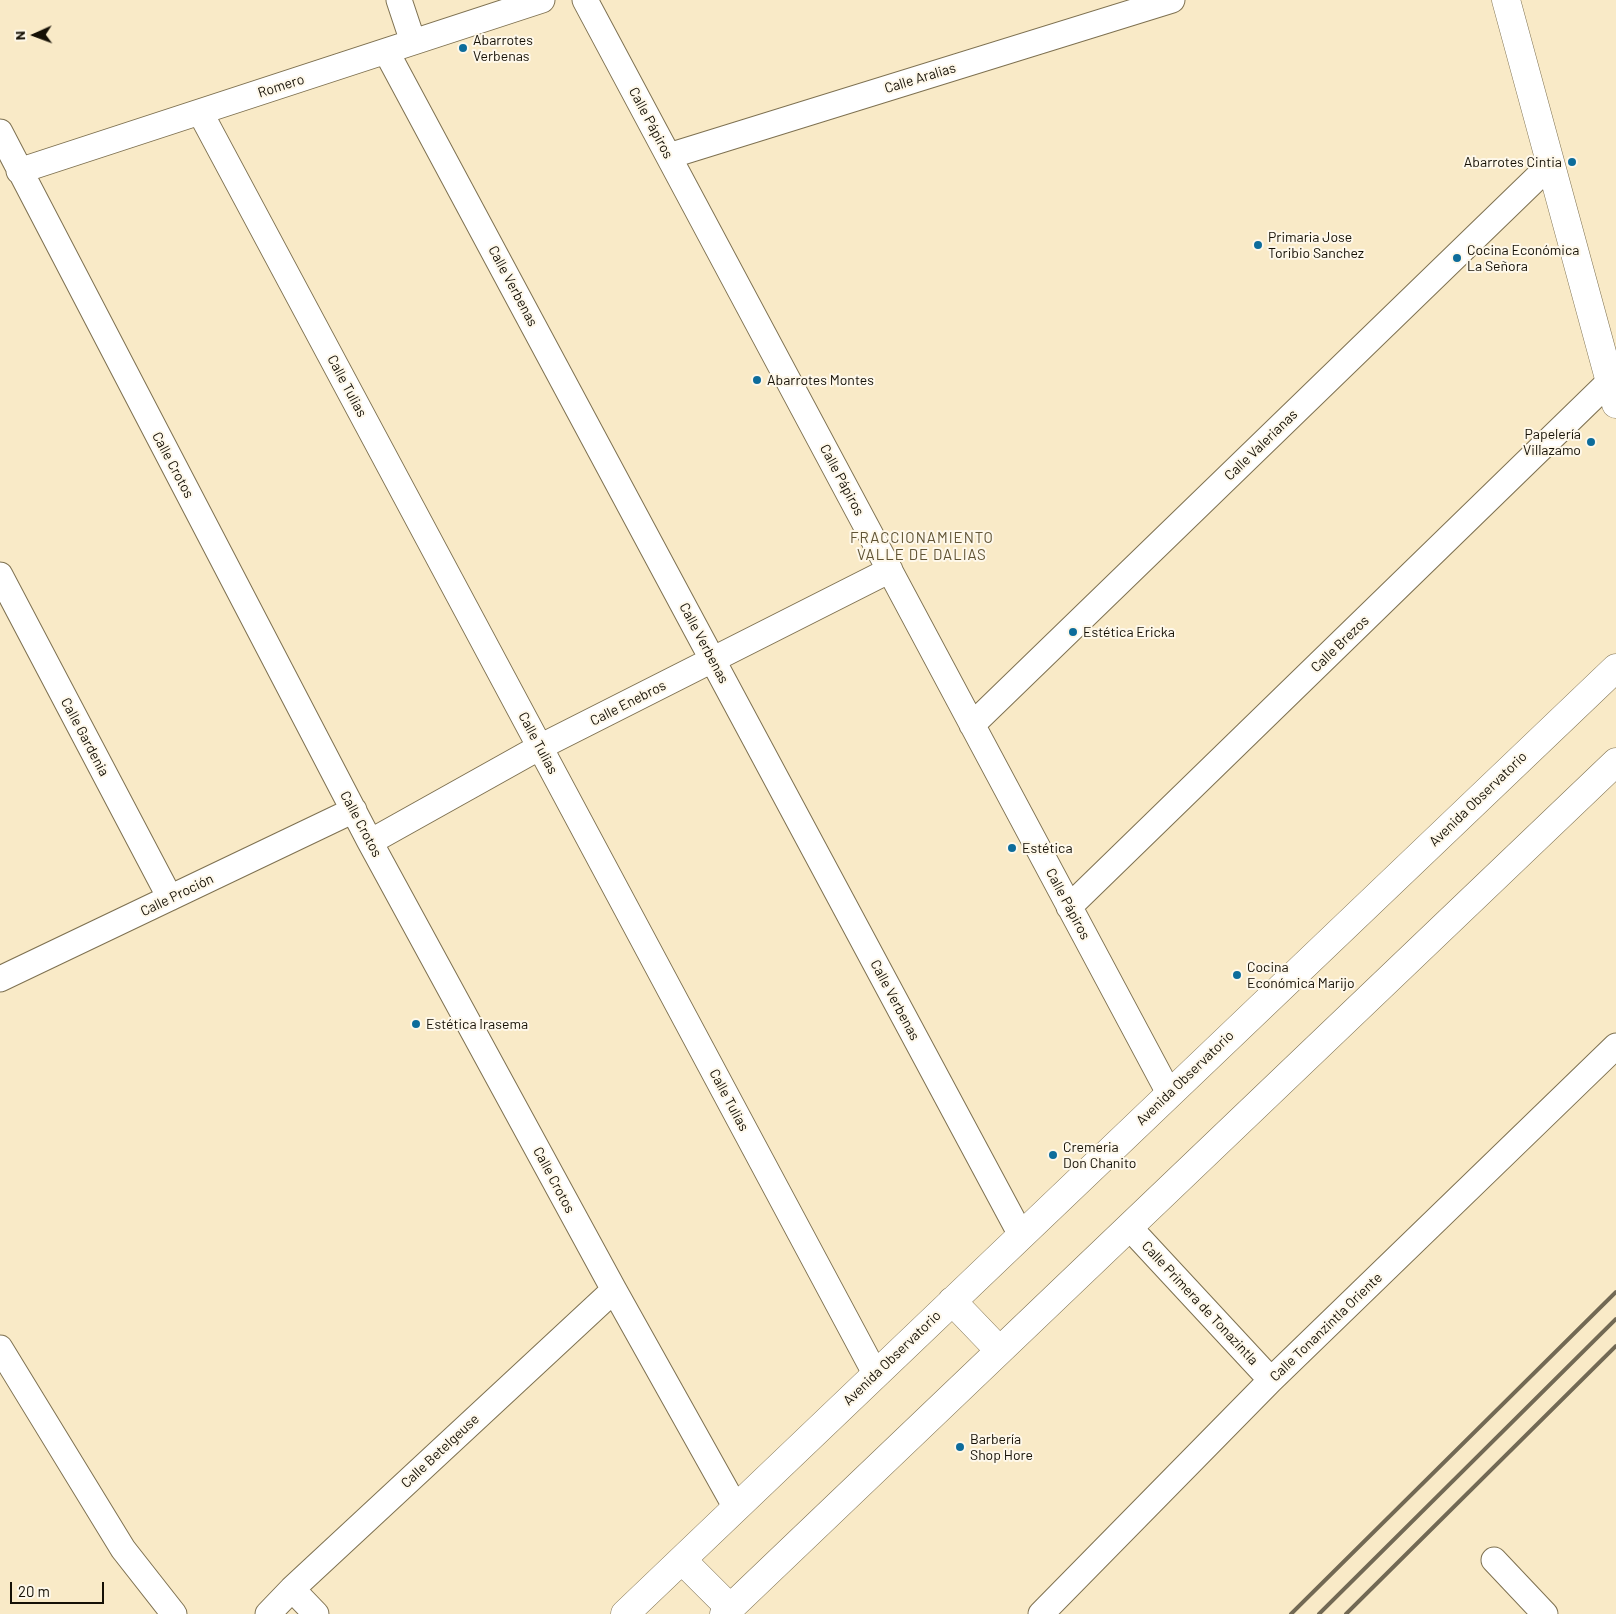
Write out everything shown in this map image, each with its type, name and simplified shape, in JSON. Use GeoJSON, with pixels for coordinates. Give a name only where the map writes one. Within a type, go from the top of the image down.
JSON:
{"type":"FeatureCollection","features":[{"type":"Feature","properties":{"kind":"street"},"geometry":{"type":"LineString","coordinates":[[399,0],[413,42]]}},
{"type":"Feature","properties":{"kind":"street","name":"Romero"},"geometry":{"type":"LineString","coordinates":[[19,171],[542,0]]}},
{"type":"Feature","properties":{"kind":"street","name":"Calle Pápiros"},"geometry":{"type":"LineString","coordinates":[[585,0],[1169,1093]]}},
{"type":"Feature","properties":{"kind":"street","name":"Calle Aralias"},"geometry":{"type":"LineString","coordinates":[[669,156],[1172,0]]}},
{"type":"Feature","properties":{"kind":"street"},"geometry":{"type":"LineString","coordinates":[[1506,0],[1613,393]]}},
{"type":"Feature","properties":{"kind":"street","name":"Calle Verbenas"},"geometry":{"type":"LineString","coordinates":[[386,51],[1022,1235]]}},
{"type":"Feature","properties":{"kind":"street","name":"Calle Tulias"},"geometry":{"type":"LineString","coordinates":[[200,112],[876,1375]]}},
{"type":"Feature","properties":{"kind":"street","name":"Calle Crotos"},"geometry":{"type":"LineString","coordinates":[[0,132],[370,842],[614,1290],[736,1508]]}},
{"type":"Feature","properties":{"kind":"street","name":"Calle Valerianas"},"geometry":{"type":"LineString","coordinates":[[972,725],[1551,164]]}},
{"type":"Feature","properties":{"kind":"street","name":"Calle Brezos"},"geometry":{"type":"LineString","coordinates":[[1069,907],[1613,393]]}},
{"type":"Feature","properties":{"kind":"street","name":"Calle Enebros"},"geometry":{"type":"LineString","coordinates":[[370,842],[540,747],[890,570]]}},
{"type":"Feature","properties":{"kind":"street","name":"Calle Gardenia"},"geometry":{"type":"LineString","coordinates":[[0,576],[170,898]]}},
{"type":"Feature","properties":{"kind":"street","name":"Avenida Observatorio"},"geometry":{"type":"LineString","coordinates":[[625,1614],[1616,668]]}},
{"type":"Feature","properties":{"kind":"street"},"geometry":{"type":"LineString","coordinates":[[682,1560],[727,1611],[1616,762]]}},
{"type":"Feature","properties":{"kind":"street","name":"Calle Proción"},"geometry":{"type":"LineString","coordinates":[[0,978],[354,810]]}},
{"type":"Feature","properties":{"kind":"street","name":"Calle Tonanzintla Oriente"},"geometry":{"type":"LineString","coordinates":[[1040,1614],[1271,1380],[1616,1046]]}},
{"type":"Feature","properties":{"kind":"street","name":"Calle Primera de Tonazintla"},"geometry":{"type":"LineString","coordinates":[[1129,1227],[1271,1380]]}},
{"type":"Feature","properties":{"kind":"street","name":"Calle Betelgeuse"},"geometry":{"type":"LineString","coordinates":[[268,1614],[292,1589],[614,1290]]}},
{"type":"Feature","properties":{"kind":"street"},"geometry":{"type":"LineString","coordinates":[[952,1301],[999,1350]]}},
{"type":"Feature","properties":{"kind":"street"},"geometry":{"type":"LineString","coordinates":[[0,1348],[123,1549],[174,1614]]}},
{"type":"Feature","properties":{"kind":"street"},"geometry":{"type":"LineString","coordinates":[[1494,1560],[1545,1614]]}},
{"type":"Feature","properties":{"kind":"street"},"geometry":{"type":"LineString","coordinates":[[292,1589],[316,1614]]}},
{"type":"Feature","properties":{"kind":"railway"},"geometry":{"type":"LineString","coordinates":[[1291,1614],[1616,1292]]}},
{"type":"Feature","properties":{"kind":"railway"},"geometry":{"type":"LineString","coordinates":[[1319,1614],[1616,1319]]}},
{"type":"Feature","properties":{"kind":"railway"},"geometry":{"type":"LineString","coordinates":[[1346,1614],[1616,1346]]}},
{"type":"Feature","properties":{"kind":"place","name":"Abarrotes Verbenas"},"geometry":{"type":"Point","coordinates":[463,48]}},
{"type":"Feature","properties":{"kind":"place","name":"Abarrotes Cintia"},"geometry":{"type":"Point","coordinates":[1572,162]}},
{"type":"Feature","properties":{"kind":"place","name":"Primaria Jose Toribio Sanchez"},"geometry":{"type":"Point","coordinates":[1258,245]}},
{"type":"Feature","properties":{"kind":"place","name":"Cocina Económica La Señora"},"geometry":{"type":"Point","coordinates":[1457,258]}},
{"type":"Feature","properties":{"kind":"place","name":"Abarrotes Montes"},"geometry":{"type":"Point","coordinates":[757,380]}},
{"type":"Feature","properties":{"kind":"place","name":"Papelería Villazamo"},"geometry":{"type":"Point","coordinates":[1591,442]}},
{"type":"Feature","properties":{"kind":"place","name":"Estética Ericka"},"geometry":{"type":"Point","coordinates":[1073,632]}},
{"type":"Feature","properties":{"kind":"place","name":"Estética"},"geometry":{"type":"Point","coordinates":[1012,848]}},
{"type":"Feature","properties":{"kind":"place","name":"Cocina Económica Marijo"},"geometry":{"type":"Point","coordinates":[1237,975]}},
{"type":"Feature","properties":{"kind":"place","name":"Estética Irasema"},"geometry":{"type":"Point","coordinates":[416,1024]}},
{"type":"Feature","properties":{"kind":"place","name":"Cremeria Don Chanito"},"geometry":{"type":"Point","coordinates":[1053,1155]}},
{"type":"Feature","properties":{"kind":"place","name":"Barbería Shop Hore"},"geometry":{"type":"Point","coordinates":[960,1447]}},
{"type":"Feature","properties":{"kind":"district","name":"FRACCIONAMIENTO VALLE DE DALIAS"},"geometry":{"type":"Point","coordinates":[922,546]}}]}
